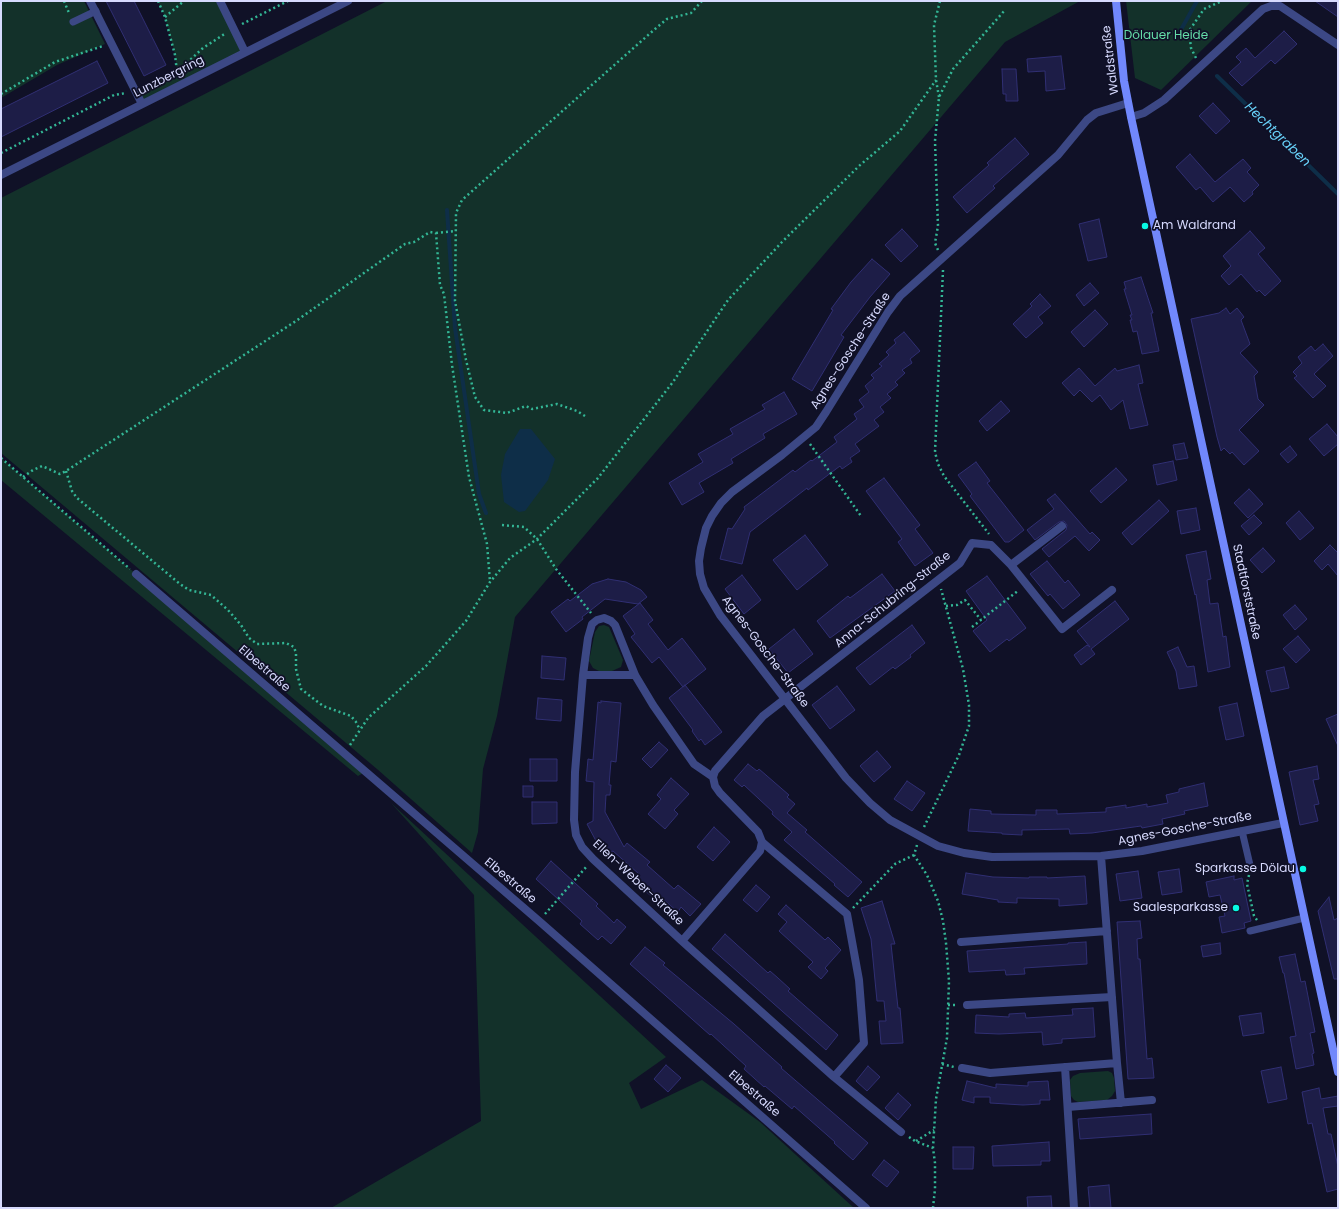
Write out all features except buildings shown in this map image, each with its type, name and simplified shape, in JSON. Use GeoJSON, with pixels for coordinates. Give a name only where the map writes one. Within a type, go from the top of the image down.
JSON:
{"type":"FeatureCollection","features":[{"type":"Feature","properties":{"kind":"main road","name":"Waldstraße"},"geometry":{"type":"LineString","coordinates":[[1116,1],[1130,117]]}},
{"type":"Feature","properties":{"kind":"main road","name":"Stadtforststraße"},"geometry":{"type":"LineString","coordinates":[[1130,117],[1338,1072]]}},
{"type":"Feature","properties":{"kind":"street"},"geometry":{"type":"LineString","coordinates":[[90,1],[142,104]]}},
{"type":"Feature","properties":{"kind":"street"},"geometry":{"type":"LineString","coordinates":[[220,1],[245,52]]}},
{"type":"Feature","properties":{"kind":"street","name":"Lunzbergring"},"geometry":{"type":"LineString","coordinates":[[1,175],[348,1]]}},
{"type":"Feature","properties":{"kind":"street"},"geometry":{"type":"LineString","coordinates":[[1130,117],[1144,113],[1156,106],[1201,67],[1263,9],[1271,6],[1280,6],[1338,45]]}},
{"type":"Feature","properties":{"kind":"street","name":"Agnes-Gosche-Straße"},"geometry":{"type":"LineString","coordinates":[[1128,102],[1096,113],[1087,120],[1058,155],[900,296],[888,312],[816,426],[805,437],[732,492],[721,503],[706,528],[699,561],[700,574],[704,588],[720,615],[846,778],[870,803],[890,820],[938,846],[964,853],[992,857],[1101,856],[1142,851],[1284,822]]}},
{"type":"Feature","properties":{"kind":"street"},"geometry":{"type":"LineString","coordinates":[[1011,565],[1062,526]]}},
{"type":"Feature","properties":{"kind":"street","name":"Anna-Schubring-Straße"},"geometry":{"type":"LineString","coordinates":[[785,699],[960,563],[972,543],[991,545]]}},
{"type":"Feature","properties":{"kind":"street"},"geometry":{"type":"LineString","coordinates":[[991,545],[1011,565],[1062,629],[1112,590]]}},
{"type":"Feature","properties":{"kind":"street","name":"Elbestraße"},"geometry":{"type":"LineString","coordinates":[[136,574],[539,922],[866,1208]]}},
{"type":"Feature","properties":{"kind":"street"},"geometry":{"type":"LineString","coordinates":[[597,620],[604,618],[611,621],[615,625],[635,675],[653,705],[694,764],[713,777]]}},
{"type":"Feature","properties":{"kind":"street","name":"Ellen-Weber-Straße"},"geometry":{"type":"LineString","coordinates":[[597,620],[592,624],[588,638],[583,675],[575,772],[574,820],[576,835],[582,847],[593,859],[682,941],[834,1077],[901,1132]]}},
{"type":"Feature","properties":{"kind":"street"},"geometry":{"type":"LineString","coordinates":[[583,675],[635,675]]}},
{"type":"Feature","properties":{"kind":"street"},"geometry":{"type":"LineString","coordinates":[[785,699],[763,716],[715,771],[713,777],[715,786],[720,793],[758,832],[762,842],[847,914],[859,980],[864,1043],[834,1077]]}},
{"type":"Feature","properties":{"kind":"street","name":"Ellen-Weber-Straße"},"geometry":{"type":"LineString","coordinates":[[682,941],[760,851],[762,842]]}},
{"type":"Feature","properties":{"kind":"street"},"geometry":{"type":"LineString","coordinates":[[1101,856],[1121,1103]]}},
{"type":"Feature","properties":{"kind":"street"},"geometry":{"type":"LineString","coordinates":[[961,942],[1107,931]]}},
{"type":"Feature","properties":{"kind":"street"},"geometry":{"type":"LineString","coordinates":[[967,1005],[1112,996]]}},
{"type":"Feature","properties":{"kind":"street"},"geometry":{"type":"LineString","coordinates":[[962,1068],[990,1073],[1117,1063]]}},
{"type":"Feature","properties":{"kind":"street"},"geometry":{"type":"LineString","coordinates":[[1065,1067],[1074,1208]]}},
{"type":"Feature","properties":{"kind":"street"},"geometry":{"type":"LineString","coordinates":[[1068,1107],[1152,1100]]}},
{"type":"Feature","properties":{"kind":"lane"},"geometry":{"type":"LineString","coordinates":[[73,22],[96,12]]}},
{"type":"Feature","properties":{"kind":"lane"},"geometry":{"type":"LineString","coordinates":[[1242,831],[1250,865]]}},
{"type":"Feature","properties":{"kind":"lane"},"geometry":{"type":"LineString","coordinates":[[1250,931],[1304,918]]}},
{"type":"Feature","properties":{"kind":"path"},"geometry":{"type":"LineString","coordinates":[[64,1],[73,22]]}},
{"type":"Feature","properties":{"kind":"path"},"geometry":{"type":"LineString","coordinates":[[158,1],[165,17],[175,54],[177,72]]}},
{"type":"Feature","properties":{"kind":"path"},"geometry":{"type":"LineString","coordinates":[[165,17],[184,1]]}},
{"type":"Feature","properties":{"kind":"path"},"geometry":{"type":"LineString","coordinates":[[1,152],[114,94],[136,92],[177,72],[203,48],[234,28],[288,1]]}},
{"type":"Feature","properties":{"kind":"path"},"geometry":{"type":"LineString","coordinates":[[585,416],[577,410],[557,404],[532,409],[526,406],[506,413],[484,410],[475,397],[466,360],[455,301],[456,213],[462,200],[655,28],[667,19],[690,13],[702,1]]}},
{"type":"Feature","properties":{"kind":"path"},"geometry":{"type":"LineString","coordinates":[[940,1],[934,25],[936,80],[939,97],[936,141],[938,226],[935,243],[941,259],[943,272],[935,452],[938,464],[944,476],[991,537],[991,545]]}},
{"type":"Feature","properties":{"kind":"path"},"geometry":{"type":"LineString","coordinates":[[1201,67],[1191,48],[1189,32],[1204,9],[1222,1]]}},
{"type":"Feature","properties":{"kind":"path"},"geometry":{"type":"LineString","coordinates":[[939,97],[953,69],[1005,10]]}},
{"type":"Feature","properties":{"kind":"path"},"geometry":{"type":"LineString","coordinates":[[1,94],[56,62],[111,43]]}},
{"type":"Feature","properties":{"kind":"path"},"geometry":{"type":"LineString","coordinates":[[344,754],[368,718],[426,666],[466,621],[490,582],[510,558],[537,539],[568,509],[607,466],[673,382],[728,300],[782,242],[859,166],[900,131],[936,80]]}},
{"type":"Feature","properties":{"kind":"path"},"geometry":{"type":"LineString","coordinates":[[23,477],[42,466],[60,474],[66,471],[296,321],[405,244],[414,242],[430,232],[436,233],[456,230]]}},
{"type":"Feature","properties":{"kind":"path"},"geometry":{"type":"LineString","coordinates":[[436,233],[440,285],[444,294],[452,365],[469,478],[487,544],[490,582]]}},
{"type":"Feature","properties":{"kind":"path"},"geometry":{"type":"LineString","coordinates":[[805,437],[861,516]]}},
{"type":"Feature","properties":{"kind":"path"},"geometry":{"type":"LineString","coordinates":[[1,458],[136,574]]}},
{"type":"Feature","properties":{"kind":"path"},"geometry":{"type":"LineString","coordinates":[[66,471],[72,491],[77,498],[180,584],[189,590],[211,595],[228,610],[250,638],[257,644],[286,643],[294,647],[296,653],[296,669],[301,689],[322,706],[351,716],[360,730]]}},
{"type":"Feature","properties":{"kind":"path"},"geometry":{"type":"LineString","coordinates":[[502,525],[524,527],[537,539],[556,569],[597,620]]}},
{"type":"Feature","properties":{"kind":"path"},"geometry":{"type":"LineString","coordinates":[[847,914],[895,864],[914,855],[920,835],[959,755],[968,726],[969,705],[963,669],[939,580]]}},
{"type":"Feature","properties":{"kind":"path"},"geometry":{"type":"LineString","coordinates":[[972,627],[1026,584]]}},
{"type":"Feature","properties":{"kind":"path"},"geometry":{"type":"LineString","coordinates":[[946,606],[957,605],[965,600],[981,620]]}},
{"type":"Feature","properties":{"kind":"path"},"geometry":{"type":"LineString","coordinates":[[914,855],[927,875],[938,901],[946,943],[949,981],[947,1038],[936,1099],[933,1148],[935,1162],[933,1208]]}},
{"type":"Feature","properties":{"kind":"path"},"geometry":{"type":"LineString","coordinates":[[551,907],[593,859]]}},
{"type":"Feature","properties":{"kind":"path"},"geometry":{"type":"LineString","coordinates":[[1250,865],[1247,884],[1254,916],[1264,928]]}},
{"type":"Feature","properties":{"kind":"path"},"geometry":{"type":"LineString","coordinates":[[1247,901],[1251,900]]}},
{"type":"Feature","properties":{"kind":"path"},"geometry":{"type":"LineString","coordinates":[[915,1141],[934,1130]]}},
{"type":"Feature","properties":{"kind":"path"},"geometry":{"type":"LineString","coordinates":[[901,1132],[915,1141],[933,1148]]}},
{"type":"Feature","properties":{"kind":"green space"},"geometry":{"type":"Polygon","coordinates":[[[1,1],[84,1],[105,44],[57,65],[1,98],[1,1]]]}},
{"type":"Feature","properties":{"kind":"green space"},"geometry":{"type":"Polygon","coordinates":[[[158,1],[220,1],[245,52],[142,104],[136,92],[177,71],[175,54],[165,17],[158,1]]]}},
{"type":"Feature","properties":{"kind":"green space"},"geometry":{"type":"Polygon","coordinates":[[[387,1],[1080,1],[1005,42],[515,617],[497,716],[483,769],[478,832],[472,853],[377,769],[1,453],[1,198],[387,1]]]}},
{"type":"Feature","properties":{"kind":"green space","name":"Dölauer Heide"},"geometry":{"type":"Polygon","coordinates":[[[1126,1],[1252,1],[1161,90],[1135,78],[1126,1]]]}},
{"type":"Feature","properties":{"kind":"green space"},"geometry":{"type":"Polygon","coordinates":[[[1,458],[365,772],[358,776],[1,480],[1,458]]]}},
{"type":"Feature","properties":{"kind":"green space"},"geometry":{"type":"Polygon","coordinates":[[[604,625],[609,627],[623,660],[621,667],[612,671],[599,671],[593,668],[589,661],[595,632],[599,626],[604,625]]]}},
{"type":"Feature","properties":{"kind":"green space"},"geometry":{"type":"Polygon","coordinates":[[[391,803],[666,1057],[629,1083],[641,1109],[702,1080],[760,1122],[854,1208],[331,1208],[481,1121],[474,895],[391,803]]]}},
{"type":"Feature","properties":{"kind":"green space"},"geometry":{"type":"Polygon","coordinates":[[[1108,1071],[1112,1073],[1114,1078],[1115,1091],[1112,1096],[1107,1100],[1078,1102],[1074,1100],[1071,1096],[1070,1080],[1073,1076],[1080,1073],[1108,1071]]]}},
{"type":"Feature","properties":{"kind":"water"},"geometry":{"type":"Polygon","coordinates":[[[520,429],[531,429],[555,459],[548,480],[525,511],[519,512],[504,502],[501,475],[505,454],[520,429]]]}},
{"type":"Feature","properties":{"kind":"waterway","name":"Hechtgraben"},"geometry":{"type":"LineString","coordinates":[[1178,35],[1197,1]]}},
{"type":"Feature","properties":{"kind":"waterway","name":"Hechtgraben"},"geometry":{"type":"LineString","coordinates":[[1217,76],[1338,194]]}},
{"type":"Feature","properties":{"kind":"waterway"},"geometry":{"type":"LineString","coordinates":[[447,210],[455,328],[479,494],[486,513]]}},
{"type":"Feature","properties":{"kind":"place","name":"Am Waldrand"},"geometry":{"type":"Point","coordinates":[1145,226]}},
{"type":"Feature","properties":{"kind":"place","name":"Sparkasse Dölau"},"geometry":{"type":"Point","coordinates":[1303,869]}},
{"type":"Feature","properties":{"kind":"place","name":"Saalesparkasse"},"geometry":{"type":"Point","coordinates":[1236,908]}}]}
